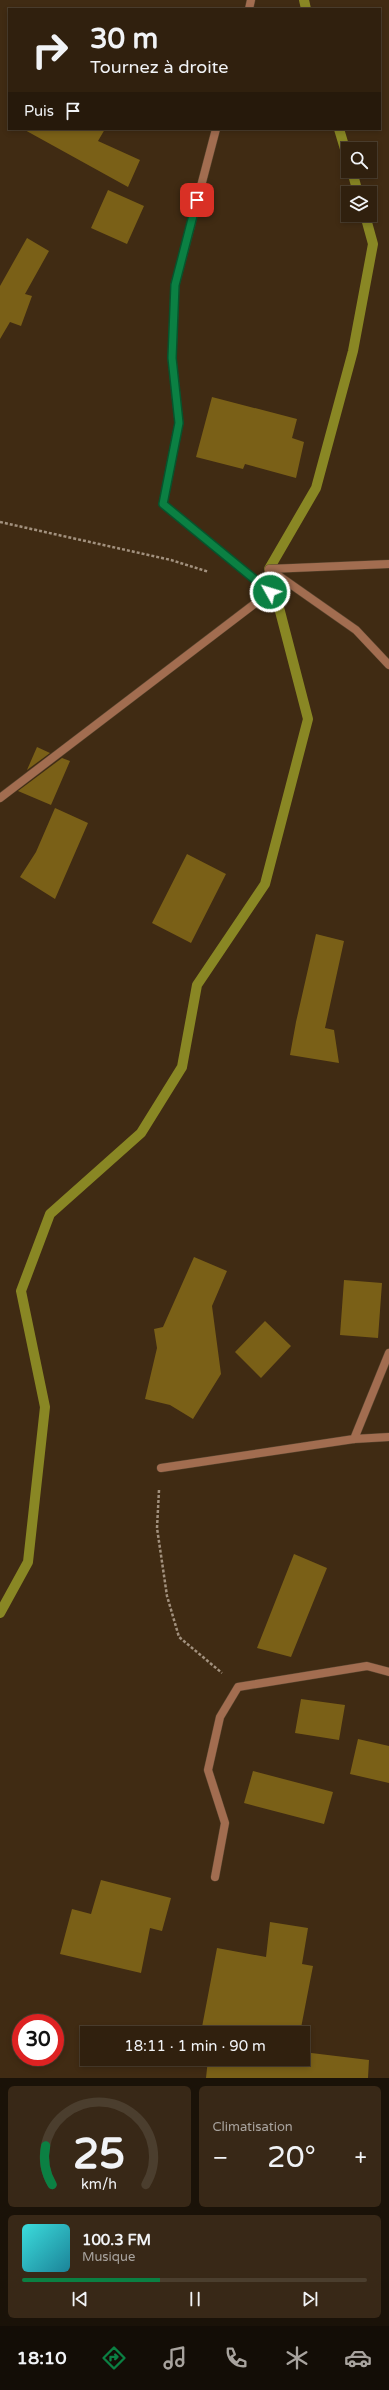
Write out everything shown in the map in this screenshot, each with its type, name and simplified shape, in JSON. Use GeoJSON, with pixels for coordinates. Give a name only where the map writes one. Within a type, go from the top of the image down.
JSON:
{"type":"FeatureCollection","features":[{"type":"Feature","properties":{"kind":"street"},"geometry":{"type":"LineString","coordinates":[[216,130],[175,285],[172,358],[179,423],[163,504],[270,592]]}},
{"type":"Feature","properties":{"kind":"street"},"geometry":{"type":"LineString","coordinates":[[269,569],[389,564]]}},
{"type":"Feature","properties":{"kind":"street"},"geometry":{"type":"LineString","coordinates":[[269,569],[270,592]]}},
{"type":"Feature","properties":{"kind":"street"},"geometry":{"type":"LineString","coordinates":[[269,569],[356,630],[389,665]]}},
{"type":"Feature","properties":{"kind":"street"},"geometry":{"type":"LineString","coordinates":[[0,798],[270,592]]}},
{"type":"Feature","properties":{"kind":"street"},"geometry":{"type":"LineString","coordinates":[[354,1439],[389,1353]]}},
{"type":"Feature","properties":{"kind":"street"},"geometry":{"type":"LineString","coordinates":[[161,1468],[354,1439],[389,1437]]}},
{"type":"Feature","properties":{"kind":"street"},"geometry":{"type":"LineString","coordinates":[[215,1877],[225,1823],[208,1770],[220,1717],[238,1687],[368,1666],[389,1672]]}},
{"type":"Feature","properties":{"kind":"path"},"geometry":{"type":"LineString","coordinates":[[0,522],[171,560],[217,574]]}},
{"type":"Feature","properties":{"kind":"path"},"geometry":{"type":"LineString","coordinates":[[161,1468],[157,1528],[167,1596],[180,1637],[238,1687]]}},
{"type":"Feature","properties":{"kind":"building"},"geometry":{"type":"Polygon","coordinates":[[[25,130],[104,130],[98,141],[140,160],[128,187],[25,130]]]}},
{"type":"Feature","properties":{"kind":"building"},"geometry":{"type":"Polygon","coordinates":[[[108,190],[144,206],[127,244],[91,228],[108,190]]]}},
{"type":"Feature","properties":{"kind":"building"},"geometry":{"type":"Polygon","coordinates":[[[27,238],[49,251],[25,294],[32,296],[21,326],[10,322],[0,339],[0,286],[27,238]]]}},
{"type":"Feature","properties":{"kind":"building"},"geometry":{"type":"Polygon","coordinates":[[[212,397],[297,419],[292,438],[304,442],[296,478],[245,464],[243,469],[196,457],[212,397]]]}},
{"type":"Feature","properties":{"kind":"building"},"geometry":{"type":"Polygon","coordinates":[[[37,747],[50,753],[27,770],[37,747]]]}},
{"type":"Feature","properties":{"kind":"building"},"geometry":{"type":"Polygon","coordinates":[[[62,758],[70,761],[51,805],[18,791],[62,758]]]}},
{"type":"Feature","properties":{"kind":"building"},"geometry":{"type":"Polygon","coordinates":[[[55,808],[88,823],[55,899],[20,877],[36,852],[55,808]]]}},
{"type":"Feature","properties":{"kind":"building"},"geometry":{"type":"Polygon","coordinates":[[[187,854],[226,874],[191,943],[152,923],[187,854]]]}},
{"type":"Feature","properties":{"kind":"building"},"geometry":{"type":"Polygon","coordinates":[[[316,934],[344,941],[325,1028],[334,1030],[339,1063],[290,1055],[316,934]]]}},
{"type":"Feature","properties":{"kind":"building"},"geometry":{"type":"Polygon","coordinates":[[[194,1257],[227,1271],[212,1306],[221,1374],[193,1419],[170,1405],[145,1399],[157,1348],[154,1329],[163,1327],[194,1257]]]}},
{"type":"Feature","properties":{"kind":"building"},"geometry":{"type":"Polygon","coordinates":[[[344,1280],[382,1283],[378,1338],[340,1335],[344,1280]]]}},
{"type":"Feature","properties":{"kind":"building"},"geometry":{"type":"Polygon","coordinates":[[[265,1321],[291,1346],[261,1378],[235,1352],[265,1321]]]}},
{"type":"Feature","properties":{"kind":"building"},"geometry":{"type":"Polygon","coordinates":[[[294,1554],[327,1568],[291,1657],[257,1648],[294,1554]]]}},
{"type":"Feature","properties":{"kind":"building"},"geometry":{"type":"Polygon","coordinates":[[[301,1699],[345,1705],[339,1740],[295,1733],[301,1699]]]}},
{"type":"Feature","properties":{"kind":"building"},"geometry":{"type":"Polygon","coordinates":[[[358,1739],[389,1746],[389,1783],[350,1774],[358,1739]]]}},
{"type":"Feature","properties":{"kind":"building"},"geometry":{"type":"Polygon","coordinates":[[[253,1771],[333,1792],[324,1824],[244,1803],[253,1771]]]}},
{"type":"Feature","properties":{"kind":"building"},"geometry":{"type":"Polygon","coordinates":[[[101,1880],[171,1898],[162,1931],[150,1928],[141,1973],[60,1954],[72,1909],[91,1914],[101,1880]]]}},
{"type":"Feature","properties":{"kind":"building"},"geometry":{"type":"Polygon","coordinates":[[[270,1922],[308,1928],[302,1964],[313,1966],[301,2026],[202,2026],[217,1948],[266,1957],[270,1922]]]}},
{"type":"Feature","properties":{"kind":"building"},"geometry":{"type":"Polygon","coordinates":[[[310,2053],[369,2060],[368,2078],[206,2078],[207,2066],[310,2066],[310,2053]]]}},
{"type":"Feature","properties":{"kind":"waterway"},"geometry":{"type":"LineString","coordinates":[[304,0],[306,8]]}},
{"type":"Feature","properties":{"kind":"waterway"},"geometry":{"type":"LineString","coordinates":[[339,130],[343,142]]}},
{"type":"Feature","properties":{"kind":"waterway"},"geometry":{"type":"LineString","coordinates":[[354,178],[356,186]]}},
{"type":"Feature","properties":{"kind":"waterway"},"geometry":{"type":"LineString","coordinates":[[0,1613],[28,1562],[45,1407],[21,1291],[50,1214],[141,1133],[182,1067],[197,985],[265,884],[308,719],[269,569],[316,488],[353,351],[373,244],[367,222]]}},
{"type":"Feature","properties":{"kind":"route"},"geometry":{"type":"LineString","coordinates":[[197,200],[175,285],[172,358],[179,423],[163,504],[270,592]]}}]}
